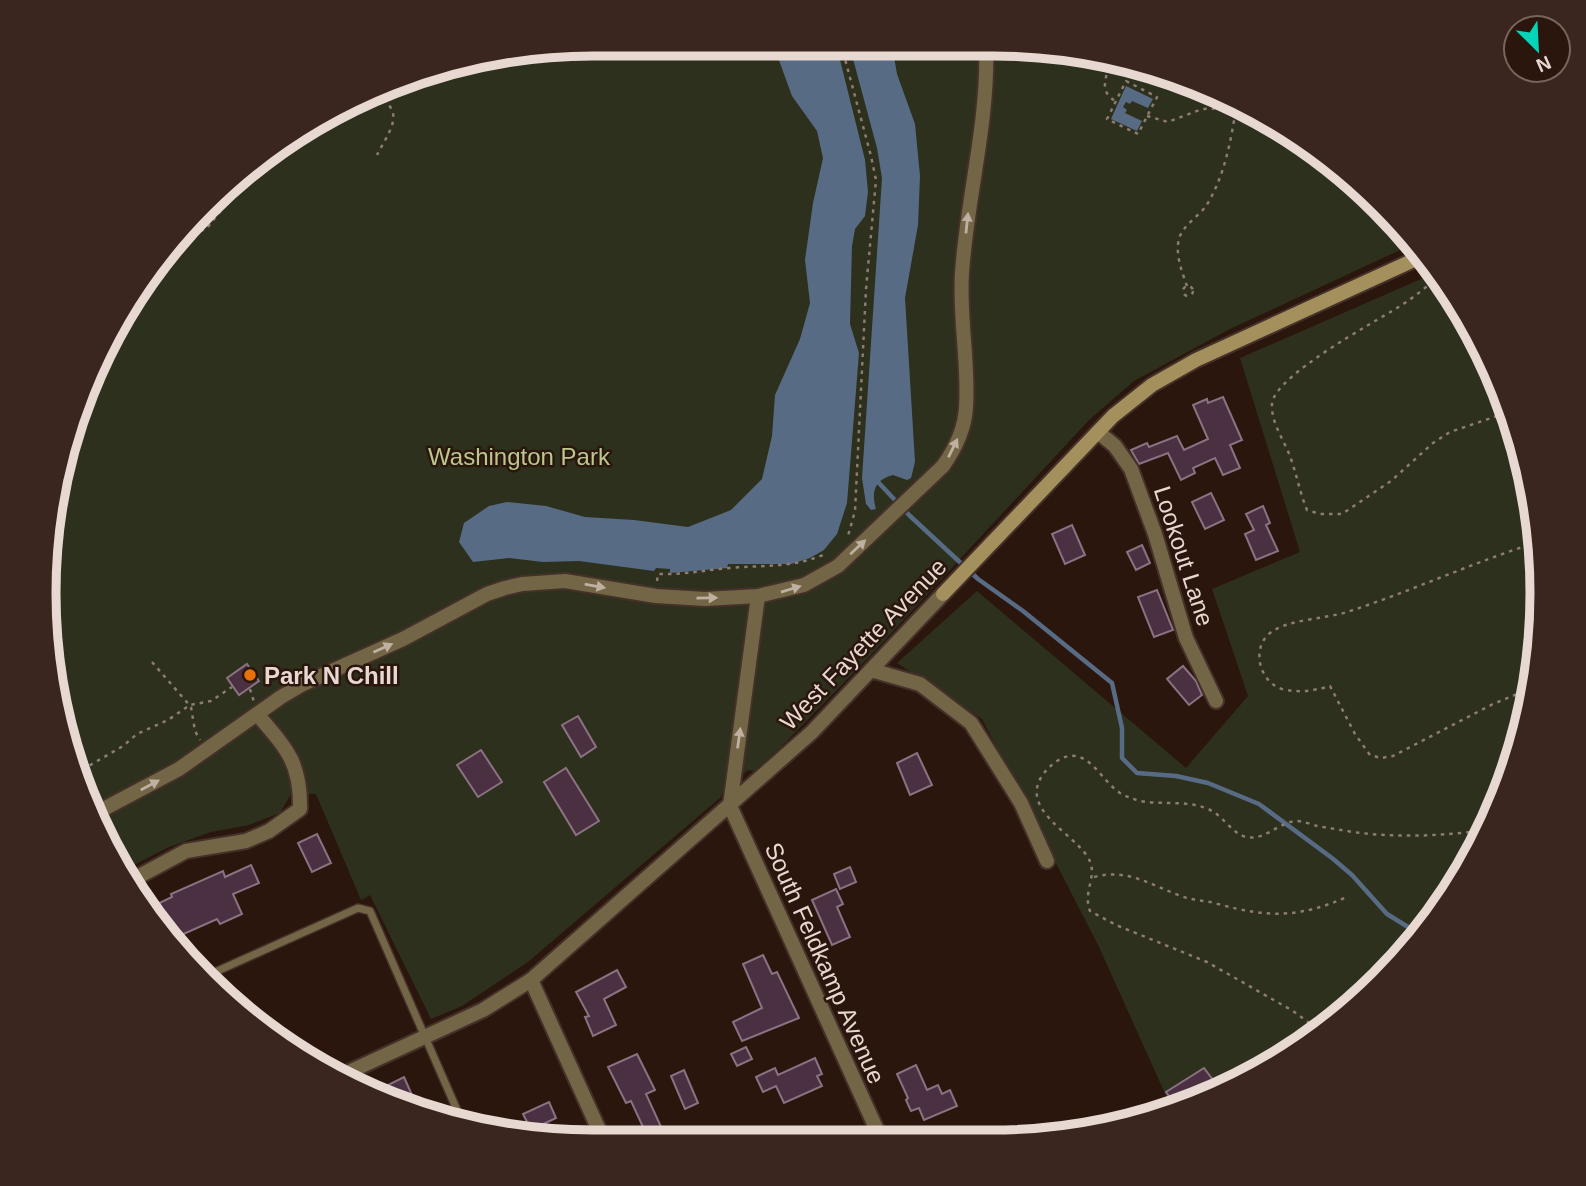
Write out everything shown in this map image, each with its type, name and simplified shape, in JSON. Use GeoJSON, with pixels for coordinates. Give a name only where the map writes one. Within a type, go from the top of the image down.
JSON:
{"type":"FeatureCollection","features":[{"type":"Feature","properties":{"kind":"street"},"geometry":{"type":"LineString","coordinates":[[102,810],[179,769],[257,709],[303,684],[403,639],[487,594],[522,584],[565,581],[673,598],[758,596],[804,585],[829,573],[943,466],[952,453],[964,423],[966,387],[961,276],[967,216],[986,95],[986,56]]}},
{"type":"Feature","properties":{"kind":"street","name":"West Fayette Avenue"},"geometry":{"type":"LineString","coordinates":[[349,1072],[482,1010],[531,980],[812,732],[1129,401],[1152,384],[1196,360],[1414,260]]}},
{"type":"Feature","properties":{"kind":"street","name":"Lookout Lane"},"geometry":{"type":"LineString","coordinates":[[1098,432],[1115,446],[1131,469],[1155,534],[1186,638],[1216,701]]}},
{"type":"Feature","properties":{"kind":"street"},"geometry":{"type":"LineString","coordinates":[[730,806],[758,596]]}},
{"type":"Feature","properties":{"kind":"street"},"geometry":{"type":"LineString","coordinates":[[871,670],[920,684],[971,723],[1021,803],[1047,861]]}},
{"type":"Feature","properties":{"kind":"street"},"geometry":{"type":"LineString","coordinates":[[138,877],[186,851],[246,841],[269,831],[300,809],[298,771],[257,709]]}},
{"type":"Feature","properties":{"kind":"street","name":"South Feldkamp Avenue"},"geometry":{"type":"LineString","coordinates":[[730,806],[877,1130]]}},
{"type":"Feature","properties":{"kind":"street"},"geometry":{"type":"LineString","coordinates":[[531,980],[599,1130]]}},
{"type":"Feature","properties":{"kind":"lane"},"geometry":{"type":"LineString","coordinates":[[213,973],[358,908],[370,911],[458,1113]]}},
{"type":"Feature","properties":{"kind":"path"},"geometry":{"type":"LineString","coordinates":[[844,56],[876,180],[868,264],[855,511],[848,536],[852,541]]}},
{"type":"Feature","properties":{"kind":"path"},"geometry":{"type":"LineString","coordinates":[[1109,68],[1105,92],[1115,101]]}},
{"type":"Feature","properties":{"kind":"path"},"geometry":{"type":"LineString","coordinates":[[1126,81],[1157,97],[1147,116],[1138,134],[1107,119],[1126,81]]}},
{"type":"Feature","properties":{"kind":"path"},"geometry":{"type":"LineString","coordinates":[[377,155],[390,129],[394,113],[390,103],[382,99]]}},
{"type":"Feature","properties":{"kind":"path"},"geometry":{"type":"LineString","coordinates":[[1147,116],[1168,122],[1202,109],[1225,108]]}},
{"type":"Feature","properties":{"kind":"path"},"geometry":{"type":"LineString","coordinates":[[1186,286],[1179,258],[1179,239],[1203,209],[1217,184],[1230,142],[1235,113]]}},
{"type":"Feature","properties":{"kind":"path"},"geometry":{"type":"LineString","coordinates":[[193,235],[207,228],[227,200]]}},
{"type":"Feature","properties":{"kind":"path"},"geometry":{"type":"LineString","coordinates":[[1431,283],[1424,290],[1346,337],[1278,389],[1272,405],[1273,415],[1292,460],[1298,488],[1307,510],[1320,514],[1342,514],[1391,481],[1433,443],[1450,432],[1500,415]]}},
{"type":"Feature","properties":{"kind":"path"},"geometry":{"type":"LineString","coordinates":[[1521,693],[1493,704],[1393,756],[1381,758],[1370,755],[1355,734],[1330,686],[1301,692],[1279,688],[1269,680],[1258,656],[1261,644],[1269,634],[1281,627],[1346,612],[1528,546]]}},
{"type":"Feature","properties":{"kind":"path"},"geometry":{"type":"LineString","coordinates":[[656,588],[658,574],[792,566],[823,555]]}},
{"type":"Feature","properties":{"kind":"path"},"geometry":{"type":"LineString","coordinates":[[152,662],[190,705],[195,731],[202,742]]}},
{"type":"Feature","properties":{"kind":"path"},"geometry":{"type":"LineString","coordinates":[[85,768],[123,746],[137,734],[190,705],[211,701],[232,687]]}},
{"type":"Feature","properties":{"kind":"path"},"geometry":{"type":"LineString","coordinates":[[250,688],[257,709]]}},
{"type":"Feature","properties":{"kind":"path"},"geometry":{"type":"LineString","coordinates":[[1312,1025],[1293,1011],[1207,962],[1116,925],[1090,911],[1086,901],[1093,868],[1089,858],[1045,812],[1037,795],[1042,776],[1064,757],[1074,755],[1085,759],[1112,786],[1129,798],[1202,807],[1220,816],[1244,836],[1261,836],[1296,821],[1356,832],[1411,836],[1475,831]]}},
{"type":"Feature","properties":{"kind":"path"},"geometry":{"type":"LineString","coordinates":[[1093,877],[1105,874],[1129,875],[1184,897],[1252,914],[1297,914],[1349,896]]}},
{"type":"Feature","properties":{"kind":"green space","name":"Washington Park"},"geometry":{"type":"Polygon","coordinates":[[[993,56],[1063,61],[1098,66],[1166,84],[1231,111],[1262,128],[1320,167],[1373,213],[1404,248],[1230,329],[1134,381],[1089,420],[872,654],[780,748],[754,771],[748,770],[723,791],[721,797],[528,962],[462,1006],[431,1019],[370,895],[361,900],[316,794],[291,794],[280,813],[249,825],[211,832],[169,847],[131,866],[97,799],[74,732],[61,663],[56,593],[61,523],[74,454],[84,420],[111,355],[147,295],[189,239],[213,213],[266,167],[324,128],[355,111],[420,84],[454,74],[488,66],[558,57],[993,56]]]}},
{"type":"Feature","properties":{"kind":"green space"},"geometry":{"type":"Polygon","coordinates":[[[1426,277],[1475,355],[1502,420],[1512,454],[1520,488],[1529,558],[1529,628],[1520,698],[1502,766],[1475,831],[1419,920],[1373,973],[1320,1019],[1262,1058],[1231,1075],[1168,1101],[1099,947],[982,719],[897,663],[977,591],[1186,768],[1248,696],[1212,589],[1300,552],[1240,358],[1426,277]]]}},
{"type":"Feature","properties":{"kind":"water"},"geometry":{"type":"Polygon","coordinates":[[[777,56],[839,56],[865,160],[868,192],[865,216],[855,229],[852,246],[850,324],[859,353],[847,503],[837,534],[824,550],[791,564],[728,564],[727,568],[670,573],[670,569],[656,568],[654,571],[579,561],[543,562],[509,558],[473,562],[459,542],[464,523],[489,506],[507,502],[546,506],[585,517],[688,527],[731,510],[762,479],[772,436],[775,395],[800,339],[810,303],[805,260],[823,158],[817,131],[792,96],[777,56]]]}},
{"type":"Feature","properties":{"kind":"water"},"geometry":{"type":"Polygon","coordinates":[[[852,56],[894,56],[897,74],[915,124],[920,176],[918,225],[905,298],[915,462],[911,478],[907,480],[893,475],[878,483],[874,492],[876,509],[871,510],[866,504],[862,478],[882,178],[877,148],[852,56]]]}},
{"type":"Feature","properties":{"kind":"water"},"geometry":{"type":"Polygon","coordinates":[[[1126,86],[1153,99],[1148,108],[1132,101],[1130,104],[1126,102],[1123,107],[1127,110],[1125,113],[1142,121],[1137,131],[1111,119],[1126,86]]]}},
{"type":"Feature","properties":{"kind":"building"},"geometry":{"type":"Polygon","coordinates":[[[1223,397],[1242,440],[1230,445],[1240,468],[1223,475],[1215,458],[1193,468],[1195,473],[1181,480],[1168,453],[1139,464],[1131,450],[1147,443],[1149,447],[1177,436],[1184,450],[1208,439],[1193,405],[1207,399],[1208,403],[1223,397]]]}},
{"type":"Feature","properties":{"kind":"building"},"geometry":{"type":"Polygon","coordinates":[[[1211,493],[1224,520],[1205,529],[1192,502],[1211,493]]]}},
{"type":"Feature","properties":{"kind":"building"},"geometry":{"type":"Polygon","coordinates":[[[1263,506],[1270,523],[1266,525],[1278,551],[1256,560],[1245,534],[1254,530],[1246,514],[1263,506]]]}},
{"type":"Feature","properties":{"kind":"building"},"geometry":{"type":"Polygon","coordinates":[[[1072,525],[1085,555],[1065,564],[1052,534],[1072,525]]]}},
{"type":"Feature","properties":{"kind":"building"},"geometry":{"type":"Polygon","coordinates":[[[1142,545],[1150,563],[1136,570],[1127,552],[1142,545]]]}},
{"type":"Feature","properties":{"kind":"building"},"geometry":{"type":"Polygon","coordinates":[[[1157,590],[1173,630],[1154,637],[1138,597],[1157,590]]]}},
{"type":"Feature","properties":{"kind":"building"},"geometry":{"type":"Polygon","coordinates":[[[247,664],[259,681],[239,695],[227,678],[247,664]]]}},
{"type":"Feature","properties":{"kind":"building"},"geometry":{"type":"Polygon","coordinates":[[[1183,666],[1196,681],[1202,695],[1189,705],[1167,679],[1183,666]]]}},
{"type":"Feature","properties":{"kind":"building"},"geometry":{"type":"Polygon","coordinates":[[[578,716],[596,747],[581,757],[562,725],[578,716]]]}},
{"type":"Feature","properties":{"kind":"building"},"geometry":{"type":"Polygon","coordinates":[[[481,750],[502,782],[478,797],[457,765],[481,750]]]}},
{"type":"Feature","properties":{"kind":"building"},"geometry":{"type":"Polygon","coordinates":[[[917,753],[932,785],[910,795],[897,763],[917,753]]]}},
{"type":"Feature","properties":{"kind":"building"},"geometry":{"type":"Polygon","coordinates":[[[566,768],[599,821],[576,835],[544,782],[566,768]]]}},
{"type":"Feature","properties":{"kind":"building"},"geometry":{"type":"Polygon","coordinates":[[[317,834],[331,863],[312,872],[298,843],[317,834]]]}},
{"type":"Feature","properties":{"kind":"building"},"geometry":{"type":"Polygon","coordinates":[[[251,865],[259,883],[233,894],[242,914],[220,924],[217,919],[180,936],[156,905],[172,897],[171,894],[223,871],[225,877],[251,865]]]}},
{"type":"Feature","properties":{"kind":"building"},"geometry":{"type":"Polygon","coordinates":[[[850,867],[856,882],[840,889],[834,874],[850,867]]]}},
{"type":"Feature","properties":{"kind":"building"},"geometry":{"type":"Polygon","coordinates":[[[836,889],[843,904],[837,907],[850,937],[832,945],[812,900],[836,889]]]}},
{"type":"Feature","properties":{"kind":"building"},"geometry":{"type":"Polygon","coordinates":[[[763,955],[772,974],[777,972],[799,1018],[742,1041],[733,1022],[762,1008],[743,964],[763,955]]]}},
{"type":"Feature","properties":{"kind":"building"},"geometry":{"type":"Polygon","coordinates":[[[617,970],[626,987],[604,999],[616,1025],[593,1036],[585,1017],[589,1016],[576,992],[617,970]]]}},
{"type":"Feature","properties":{"kind":"building"},"geometry":{"type":"Polygon","coordinates":[[[746,1047],[752,1059],[737,1066],[731,1054],[746,1047]]]}},
{"type":"Feature","properties":{"kind":"building"},"geometry":{"type":"Polygon","coordinates":[[[637,1054],[655,1090],[646,1094],[662,1130],[644,1130],[631,1101],[626,1103],[608,1067],[637,1054]]]}},
{"type":"Feature","properties":{"kind":"building"},"geometry":{"type":"Polygon","coordinates":[[[815,1058],[822,1074],[817,1076],[822,1086],[784,1103],[776,1086],[763,1092],[756,1077],[775,1068],[778,1075],[815,1058]]]}},
{"type":"Feature","properties":{"kind":"building"},"geometry":{"type":"Polygon","coordinates":[[[916,1065],[927,1090],[938,1085],[942,1094],[950,1090],[957,1106],[924,1120],[919,1108],[911,1111],[897,1074],[916,1065]]]}},
{"type":"Feature","properties":{"kind":"building"},"geometry":{"type":"Polygon","coordinates":[[[1204,1068],[1213,1080],[1204,1087],[1172,1100],[1166,1092],[1204,1068]]]}},
{"type":"Feature","properties":{"kind":"building"},"geometry":{"type":"Polygon","coordinates":[[[684,1070],[698,1103],[685,1109],[671,1076],[684,1070]]]}},
{"type":"Feature","properties":{"kind":"building"},"geometry":{"type":"Polygon","coordinates":[[[404,1077],[414,1100],[387,1089],[383,1087],[404,1077]]]}},
{"type":"Feature","properties":{"kind":"building"},"geometry":{"type":"Polygon","coordinates":[[[549,1102],[556,1118],[538,1127],[529,1126],[523,1114],[549,1102]]]}},
{"type":"Feature","properties":{"kind":"waterway"},"geometry":{"type":"LineString","coordinates":[[878,482],[909,515],[978,579],[1023,611],[1112,683],[1122,728],[1122,758],[1137,773],[1176,776],[1208,783],[1259,804],[1332,858],[1352,875],[1387,914],[1412,929]]}},
{"type":"Feature","properties":{"kind":"place","name":"Park N Chill"},"geometry":{"type":"Point","coordinates":[250,675]}}]}
